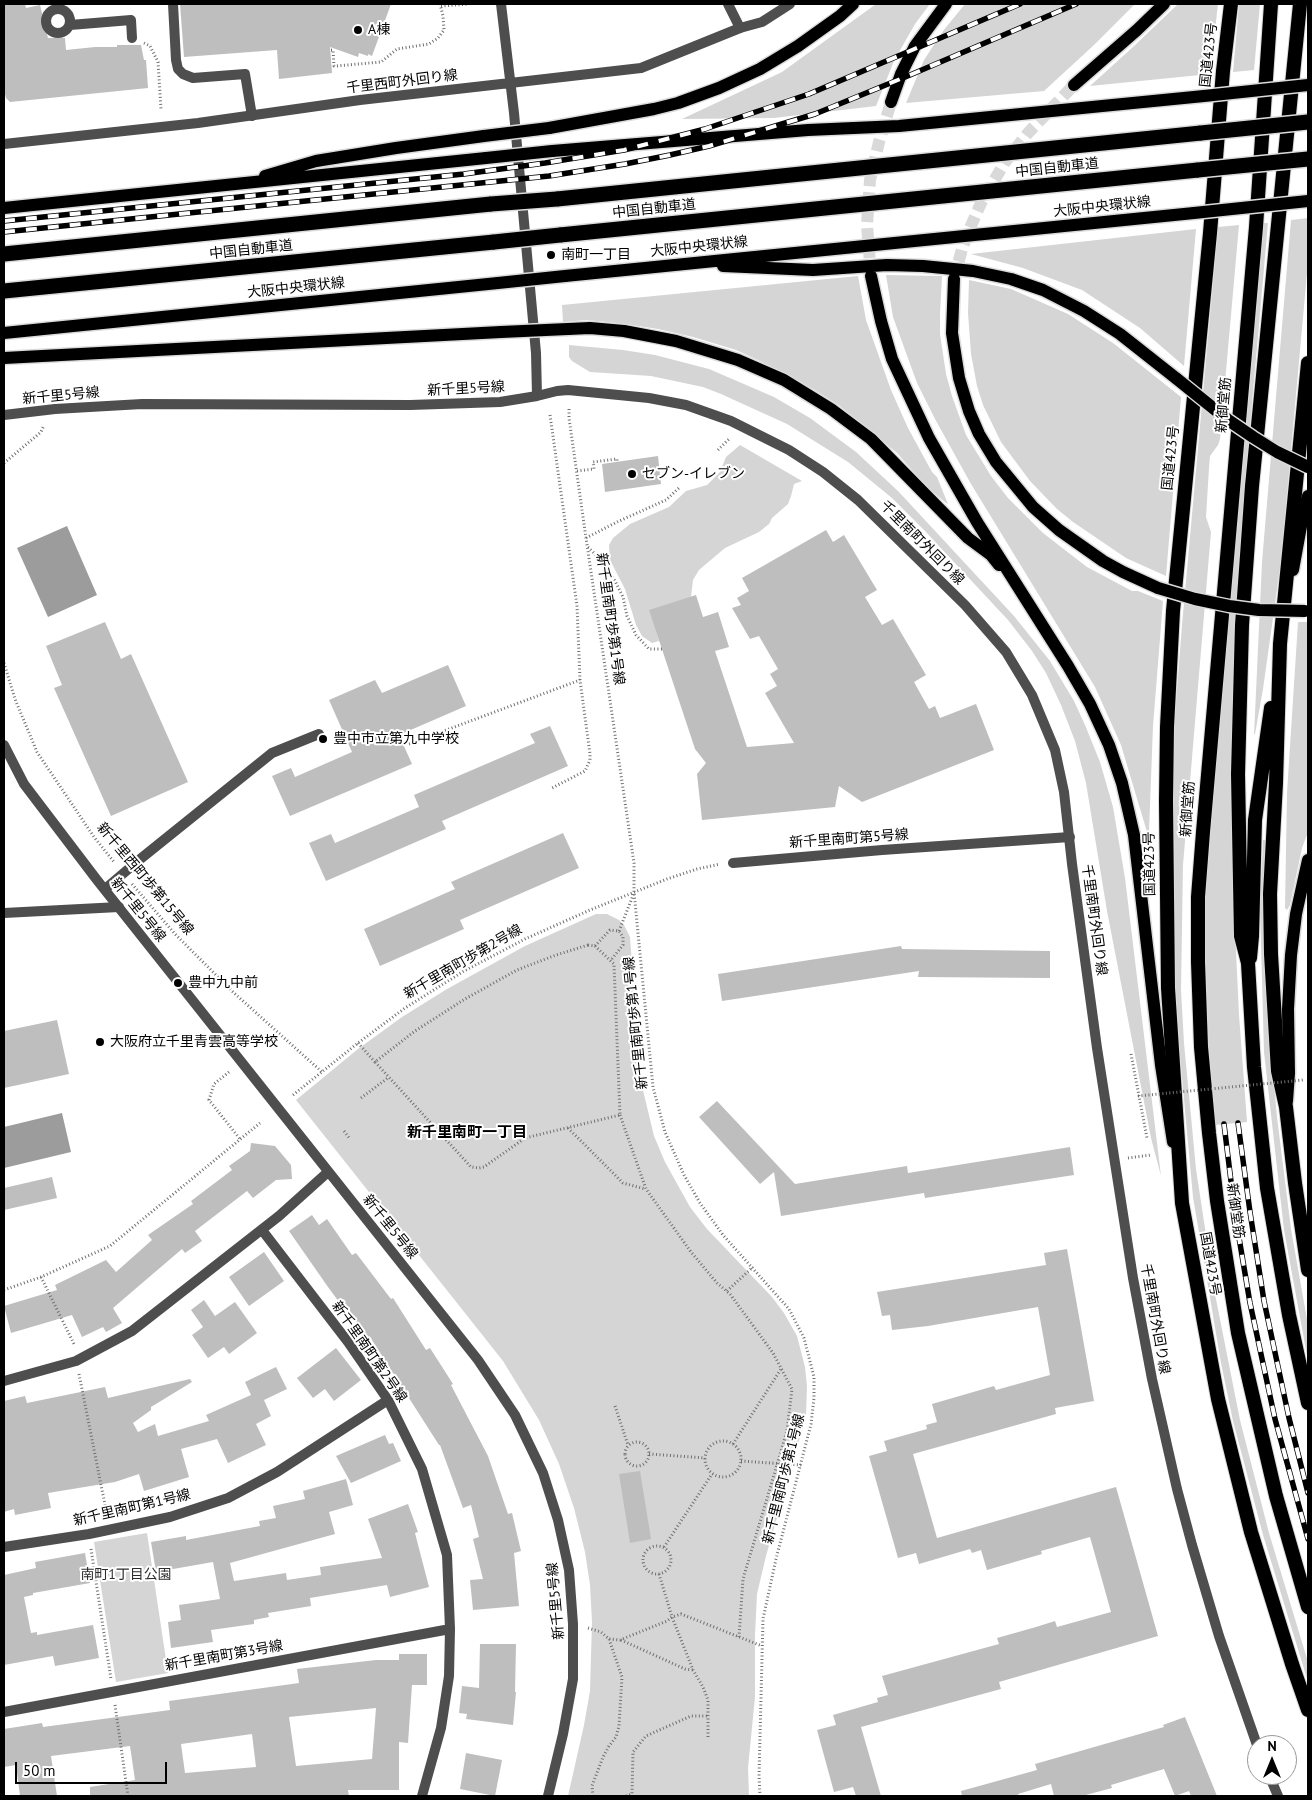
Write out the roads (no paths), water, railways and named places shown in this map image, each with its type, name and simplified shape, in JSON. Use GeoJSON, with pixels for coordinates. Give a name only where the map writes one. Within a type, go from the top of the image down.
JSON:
{"type":"FeatureCollection","features":[{"type":"Feature","properties":{"kind":"highway","name":"国道423号"},"geometry":{"type":"LineString","coordinates":[[1231,4],[1172,611],[1167,717],[1166,810],[1168,988],[1182,1204],[1218,1400],[1251,1532],[1308,1710]]}},
{"type":"Feature","properties":{"kind":"highway","name":"新御堂筋"},"geometry":{"type":"LineString","coordinates":[[1272,4],[1256,227],[1203,832],[1198,897],[1198,962],[1209,1133],[1217,1201],[1238,1333],[1276,1496],[1308,1607]]}},
{"type":"Feature","properties":{"kind":"highway"},"geometry":{"type":"LineString","coordinates":[[1300,4],[1252,486],[1242,625],[1238,730],[1238,830],[1241,936],[1248,963],[1254,1067],[1267,1188],[1289,1316],[1308,1404]]}},
{"type":"Feature","properties":{"kind":"highway","name":"中国自動車道"},"geometry":{"type":"LineString","coordinates":[[4,254],[1308,122]]}},
{"type":"Feature","properties":{"kind":"highway","name":"中国自動車道"},"geometry":{"type":"LineString","coordinates":[[4,291],[1308,159]]}},
{"type":"Feature","properties":{"kind":"highway"},"geometry":{"type":"LineString","coordinates":[[1248,963],[1252,936],[1253,862],[1257,802],[1283,621],[1308,363]]}},
{"type":"Feature","properties":{"kind":"highway"},"geometry":{"type":"LineString","coordinates":[[1280,644],[1276,783],[1270,894],[1271,954],[1278,1071],[1286,1107],[1308,1270]]}},
{"type":"Feature","properties":{"kind":"main road"},"geometry":{"type":"LineString","coordinates":[[840,16],[852,4]]}},
{"type":"Feature","properties":{"kind":"main road"},"geometry":{"type":"LineString","coordinates":[[236,185],[316,161],[396,148],[549,128],[629,115],[678,103],[760,69],[798,46],[859,4]]}},
{"type":"Feature","properties":{"kind":"main road"},"geometry":{"type":"LineString","coordinates":[[891,102],[901,74],[915,46],[946,4]]}},
{"type":"Feature","properties":{"kind":"main road"},"geometry":{"type":"LineString","coordinates":[[1074,85],[1138,30],[1164,4]]}},
{"type":"Feature","properties":{"kind":"main road"},"geometry":{"type":"LineString","coordinates":[[4,208],[552,151],[798,131],[899,126],[1308,85]]}},
{"type":"Feature","properties":{"kind":"main road","name":"大阪中央環状線"},"geometry":{"type":"LineString","coordinates":[[4,333],[1308,201]]}},
{"type":"Feature","properties":{"kind":"main road"},"geometry":{"type":"LineString","coordinates":[[682,264],[813,270],[906,265],[953,268],[993,275],[1043,290],[1072,303],[1120,334],[1228,420],[1277,452],[1308,467]]}},
{"type":"Feature","properties":{"kind":"main road"},"geometry":{"type":"LineString","coordinates":[[872,276],[875,298],[888,345],[911,402],[963,498],[1025,595],[1090,704],[1109,745],[1122,783],[1136,850],[1161,1064],[1182,1204]]}},
{"type":"Feature","properties":{"kind":"main road"},"geometry":{"type":"LineString","coordinates":[[954,279],[952,333],[959,378],[969,411],[979,434],[996,462],[1033,507],[1059,530],[1103,561],[1158,588],[1194,599],[1229,606],[1259,610],[1306,611]]}},
{"type":"Feature","properties":{"kind":"main road"},"geometry":{"type":"LineString","coordinates":[[4,358],[568,329],[624,331],[684,343],[738,360],[796,386],[831,409],[878,446],[968,538],[991,555],[1025,595]]}},
{"type":"Feature","properties":{"kind":"main road"},"geometry":{"type":"LineString","coordinates":[[1283,621],[1308,496]]}},
{"type":"Feature","properties":{"kind":"main road"},"geometry":{"type":"LineString","coordinates":[[1286,1107],[1289,1073],[1290,955],[1296,914],[1308,860]]}},
{"type":"Feature","properties":{"kind":"street"},"geometry":{"type":"LineString","coordinates":[[173,4],[178,69],[182,74],[193,78],[246,74],[252,116]]}},
{"type":"Feature","properties":{"kind":"street"},"geometry":{"type":"LineString","coordinates":[[501,4],[536,353],[537,396]]}},
{"type":"Feature","properties":{"kind":"street"},"geometry":{"type":"LineString","coordinates":[[728,4],[740,28]]}},
{"type":"Feature","properties":{"kind":"street","name":"千里西町外回り線"},"geometry":{"type":"LineString","coordinates":[[4,144],[189,124],[360,100],[641,68],[740,28],[762,22],[790,4]]}},
{"type":"Feature","properties":{"kind":"street"},"geometry":{"type":"LineString","coordinates":[[59,6],[70,16],[70,25],[64,32],[59,33],[50,31],[45,23],[47,14],[59,6]]}},
{"type":"Feature","properties":{"kind":"street"},"geometry":{"type":"LineString","coordinates":[[70,25],[131,20],[132,38]]}},
{"type":"Feature","properties":{"kind":"street","name":"千里南町外回り線"},"geometry":{"type":"LineString","coordinates":[[537,396],[557,390],[568,390],[649,398],[686,405],[714,414],[768,438],[805,460],[840,485],[880,520],[965,605],[1014,664],[1032,695],[1055,750],[1064,792],[1097,1048],[1133,1278],[1152,1379],[1194,1554],[1219,1636],[1254,1735]]}},
{"type":"Feature","properties":{"kind":"street","name":"新千里5号線"},"geometry":{"type":"LineString","coordinates":[[4,415],[55,409],[142,404],[410,405],[500,402],[537,396]]}},
{"type":"Feature","properties":{"kind":"street"},"geometry":{"type":"LineString","coordinates":[[105,890],[123,873],[272,753],[319,734]]}},
{"type":"Feature","properties":{"kind":"street","name":"新千里5号線"},"geometry":{"type":"LineString","coordinates":[[4,745],[24,784],[105,890],[490,1376],[515,1415],[543,1473],[558,1520],[569,1570],[574,1624],[573,1679],[563,1734],[548,1796]]}},
{"type":"Feature","properties":{"kind":"street","name":"新千里南町第5号線"},"geometry":{"type":"LineString","coordinates":[[733,863],[882,850],[1070,838]]}},
{"type":"Feature","properties":{"kind":"street"},"geometry":{"type":"LineString","coordinates":[[4,912],[119,907]]}},
{"type":"Feature","properties":{"kind":"street"},"geometry":{"type":"LineString","coordinates":[[4,1381],[76,1361],[132,1331],[262,1230],[328,1172]]}},
{"type":"Feature","properties":{"kind":"street","name":"新千里南町第2号線"},"geometry":{"type":"LineString","coordinates":[[262,1230],[348,1342],[388,1400],[422,1469],[447,1555],[450,1629],[449,1676],[441,1728],[422,1796]]}},
{"type":"Feature","properties":{"kind":"street","name":"新千里南町第1号線"},"geometry":{"type":"LineString","coordinates":[[4,1548],[88,1534],[170,1516],[228,1498],[277,1472],[388,1400]]}},
{"type":"Feature","properties":{"kind":"street","name":"新千里南町第3号線"},"geometry":{"type":"LineString","coordinates":[[4,1712],[450,1629]]}},
{"type":"Feature","properties":{"kind":"tunnel"},"geometry":{"type":"LineString","coordinates":[[954,279],[970,228],[981,203],[1005,162],[1028,133],[1074,85]]}},
{"type":"Feature","properties":{"kind":"tunnel"},"geometry":{"type":"LineString","coordinates":[[871,276],[867,225],[870,180],[891,102]]}},
{"type":"Feature","properties":{"kind":"railway"},"geometry":{"type":"LineString","coordinates":[[4,221],[464,174],[624,150],[705,129],[809,94],[1020,4]]}},
{"type":"Feature","properties":{"kind":"railway"},"geometry":{"type":"LineString","coordinates":[[4,232],[549,176],[670,155],[709,146],[815,114],[1076,4]]}},
{"type":"Feature","properties":{"kind":"railway"},"geometry":{"type":"LineString","coordinates":[[1238,1123],[1264,1301],[1289,1418],[1308,1493]]}},
{"type":"Feature","properties":{"kind":"railway"},"geometry":{"type":"LineString","coordinates":[[1224,1124],[1235,1214],[1250,1303],[1275,1419],[1308,1539]]}},
{"type":"Feature","properties":{"kind":"place","name":"A棟"},"geometry":{"type":"Point","coordinates":[358,30]}},
{"type":"Feature","properties":{"kind":"place","name":"南町一丁目"},"geometry":{"type":"Point","coordinates":[551,255]}},
{"type":"Feature","properties":{"kind":"place","name":"セブン-イレブン"},"geometry":{"type":"Point","coordinates":[632,474]}},
{"type":"Feature","properties":{"kind":"place","name":"豊中市立第九中学校"},"geometry":{"type":"Point","coordinates":[323,739]}},
{"type":"Feature","properties":{"kind":"place","name":"豊中九中前"},"geometry":{"type":"Point","coordinates":[178,983]}},
{"type":"Feature","properties":{"kind":"place","name":"大阪府立千里青雲高等学校"},"geometry":{"type":"Point","coordinates":[100,1042]}},
{"type":"Feature","properties":{"kind":"district","name":"新千里南町一丁目"},"geometry":{"type":"Point","coordinates":[467,1133]}},
{"type":"Feature","properties":{"kind":"park label","name":"南町1丁目公園"},"geometry":{"type":"Point","coordinates":[126,1575]}}]}
